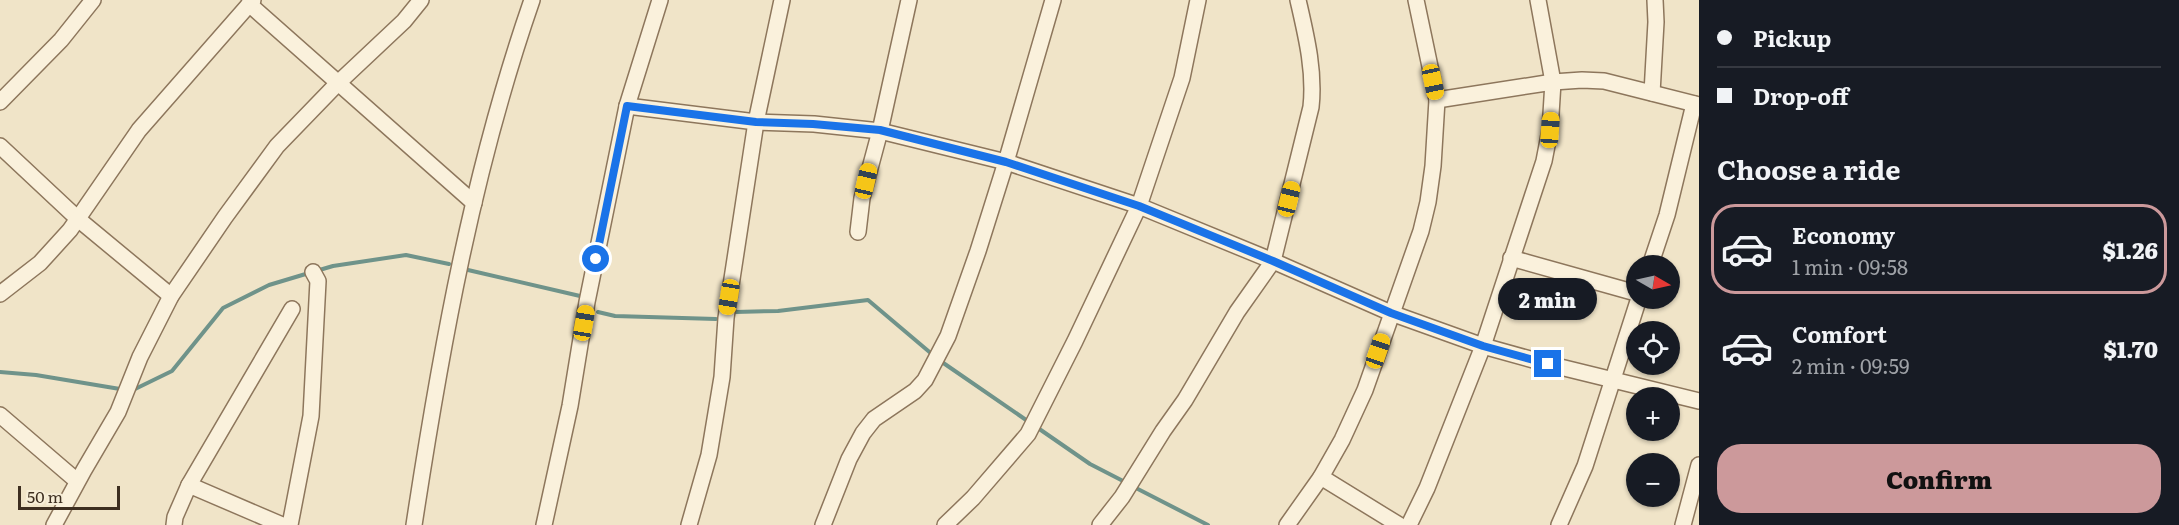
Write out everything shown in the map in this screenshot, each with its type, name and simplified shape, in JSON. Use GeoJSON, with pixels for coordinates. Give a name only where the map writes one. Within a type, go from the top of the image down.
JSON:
{"type":"FeatureCollection","features":[{"type":"Feature","properties":{"kind":"street"},"geometry":{"type":"LineString","coordinates":[[0,102],[61,40],[93,0]]}},
{"type":"Feature","properties":{"kind":"street"},"geometry":{"type":"LineString","coordinates":[[54,525],[118,412],[140,357],[171,296],[277,146],[337,84],[404,21],[420,0]]}},
{"type":"Feature","properties":{"kind":"street"},"geometry":{"type":"LineString","coordinates":[[414,525],[436,381],[474,203],[509,67],[532,0]]}},
{"type":"Feature","properties":{"kind":"street"},"geometry":{"type":"LineString","coordinates":[[544,525],[570,406],[587,302],[627,106],[660,0]]}},
{"type":"Feature","properties":{"kind":"street"},"geometry":{"type":"LineString","coordinates":[[689,525],[709,455],[722,376],[726,318],[756,122],[782,0]]}},
{"type":"Feature","properties":{"kind":"street"},"geometry":{"type":"LineString","coordinates":[[858,232],[865,186],[909,0]]}},
{"type":"Feature","properties":{"kind":"street"},"geometry":{"type":"LineString","coordinates":[[823,525],[849,459],[864,433],[874,419],[915,391],[926,380],[948,336],[1006,162],[1053,0]]}},
{"type":"Feature","properties":{"kind":"street"},"geometry":{"type":"LineString","coordinates":[[945,525],[973,498],[1032,425],[1075,341],[1139,206],[1182,78],[1198,0]]}},
{"type":"Feature","properties":{"kind":"street"},"geometry":{"type":"LineString","coordinates":[[1100,525],[1130,485],[1185,400],[1237,312],[1273,261],[1311,107],[1313,88],[1307,39],[1298,0]]}},
{"type":"Feature","properties":{"kind":"street"},"geometry":{"type":"LineString","coordinates":[[1287,525],[1321,477],[1342,440],[1365,390],[1421,231],[1433,166],[1437,100],[1416,0]]}},
{"type":"Feature","properties":{"kind":"street"},"geometry":{"type":"LineString","coordinates":[[1409,525],[1427,488],[1483,346],[1544,161],[1550,130],[1553,82],[1538,0]]}},
{"type":"Feature","properties":{"kind":"street"},"geometry":{"type":"LineString","coordinates":[[1652,93],[1655,0]]}},
{"type":"Feature","properties":{"kind":"street"},"geometry":{"type":"LineString","coordinates":[[0,294],[40,263],[70,230],[139,130],[251,2],[337,84],[474,203]]}},
{"type":"Feature","properties":{"kind":"street"},"geometry":{"type":"LineString","coordinates":[[1437,100],[1553,82],[1582,80],[1604,81],[1697,105],[1654,255]]}},
{"type":"Feature","properties":{"kind":"street"},"geometry":{"type":"LineString","coordinates":[[627,106],[756,122],[880,130],[1006,162],[1139,206],[1391,313],[1483,346],[1699,402]]}},
{"type":"Feature","properties":{"kind":"street"},"geometry":{"type":"LineString","coordinates":[[0,146],[78,219],[171,296]]}},
{"type":"Feature","properties":{"kind":"street"},"geometry":{"type":"LineString","coordinates":[[1511,258],[1626,290]]}},
{"type":"Feature","properties":{"kind":"street"},"geometry":{"type":"LineString","coordinates":[[290,525],[311,416],[318,281],[313,272]]}},
{"type":"Feature","properties":{"kind":"street"},"geometry":{"type":"LineString","coordinates":[[174,525],[175,517],[189,485],[292,309]]}},
{"type":"Feature","properties":{"kind":"street"},"geometry":{"type":"LineString","coordinates":[[1559,525],[1585,466],[1635,309]]}},
{"type":"Feature","properties":{"kind":"street"},"geometry":{"type":"LineString","coordinates":[[0,415],[77,481]]}},
{"type":"Feature","properties":{"kind":"street"},"geometry":{"type":"LineString","coordinates":[[1683,525],[1699,465]]}},
{"type":"Feature","properties":{"kind":"street"},"geometry":{"type":"LineString","coordinates":[[1321,477],[1399,525]]}},
{"type":"Feature","properties":{"kind":"street"},"geometry":{"type":"LineString","coordinates":[[189,485],[282,525]]}},
{"type":"Feature","properties":{"kind":"waterway"},"geometry":{"type":"LineString","coordinates":[[316,271],[333,266],[406,255],[449,264]]}},
{"type":"Feature","properties":{"kind":"waterway"},"geometry":{"type":"LineString","coordinates":[[468,270],[580,296]]}},
{"type":"Feature","properties":{"kind":"waterway"},"geometry":{"type":"LineString","coordinates":[[133,390],[172,371],[223,308],[269,285],[309,273]]}},
{"type":"Feature","properties":{"kind":"waterway"},"geometry":{"type":"LineString","coordinates":[[735,312],[778,311],[868,300],[933,355]]}},
{"type":"Feature","properties":{"kind":"waterway"},"geometry":{"type":"LineString","coordinates":[[598,312],[615,316],[716,319]]}},
{"type":"Feature","properties":{"kind":"waterway"},"geometry":{"type":"LineString","coordinates":[[939,360],[1029,422]]}},
{"type":"Feature","properties":{"kind":"waterway"},"geometry":{"type":"LineString","coordinates":[[0,372],[36,375],[120,389]]}},
{"type":"Feature","properties":{"kind":"waterway"},"geometry":{"type":"LineString","coordinates":[[1035,426],[1090,464],[1125,482]]}},
{"type":"Feature","properties":{"kind":"waterway"},"geometry":{"type":"LineString","coordinates":[[1132,486],[1208,525]]}},
{"type":"Feature","properties":{"kind":"route"},"geometry":{"type":"LineString","coordinates":[[596,259],[627,106],[756,122],[880,130],[1006,162],[1139,206],[1391,313],[1483,346],[1548,364]]}}]}
